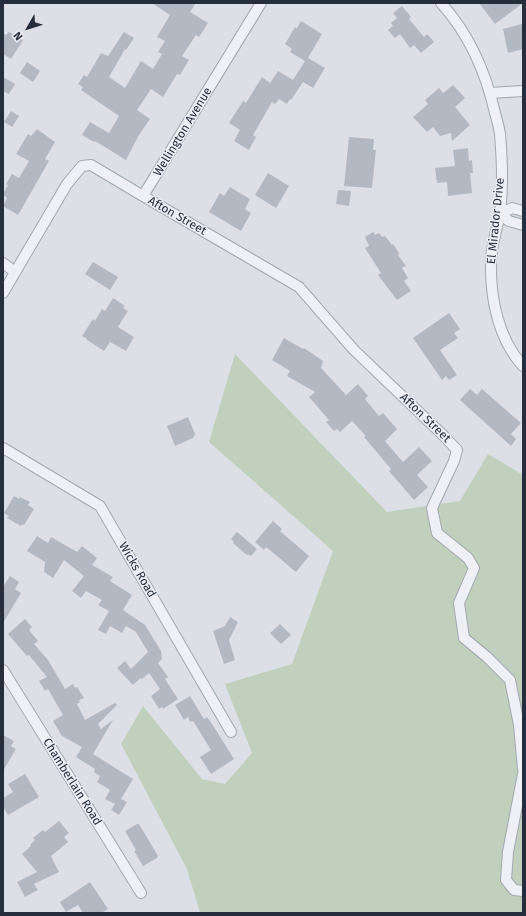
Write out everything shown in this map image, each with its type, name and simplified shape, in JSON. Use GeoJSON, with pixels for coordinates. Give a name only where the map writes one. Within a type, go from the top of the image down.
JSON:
{"type":"FeatureCollection","features":[{"type":"Feature","properties":{"kind":"street","name":"Wellington Avenue"},"geometry":{"type":"LineString","coordinates":[[143,196],[261,3]]}},
{"type":"Feature","properties":{"kind":"street","name":"El Mirador Drive"},"geometry":{"type":"LineString","coordinates":[[441,3],[449,12],[474,51],[490,93],[500,133],[502,174],[500,214],[491,260],[493,294],[498,323],[508,344],[518,361],[523,366]]}},
{"type":"Feature","properties":{"kind":"street"},"geometry":{"type":"LineString","coordinates":[[490,93],[523,91]]}},
{"type":"Feature","properties":{"kind":"street"},"geometry":{"type":"LineString","coordinates":[[3,293],[68,184],[82,166],[90,165],[143,196]]}},
{"type":"Feature","properties":{"kind":"street","name":"Afton Street"},"geometry":{"type":"LineString","coordinates":[[143,196],[299,287],[354,350],[457,450],[454,461],[432,508],[437,533],[468,558],[474,568],[459,603],[464,638],[487,657],[510,680],[519,726],[523,769]]}},
{"type":"Feature","properties":{"kind":"street"},"geometry":{"type":"LineString","coordinates":[[523,211],[512,208],[500,214],[509,221],[523,225]]}},
{"type":"Feature","properties":{"kind":"street"},"geometry":{"type":"LineString","coordinates":[[3,263],[15,272]]}},
{"type":"Feature","properties":{"kind":"street","name":"Wicks Road"},"geometry":{"type":"LineString","coordinates":[[3,448],[100,506],[231,732]]}},
{"type":"Feature","properties":{"kind":"street","name":"Chamberlain Road"},"geometry":{"type":"LineString","coordinates":[[3,670],[141,893]]}},
{"type":"Feature","properties":{"kind":"street"},"geometry":{"type":"LineString","coordinates":[[523,774],[508,852],[506,880],[514,890],[523,891]]}},
{"type":"Feature","properties":{"kind":"green space"},"geometry":{"type":"Polygon","coordinates":[[[235,354],[387,512],[460,501],[488,454],[523,475],[523,913],[200,913],[187,869],[121,744],[143,706],[202,779],[225,784],[252,753],[225,684],[292,664],[333,551],[209,442],[235,354]]]}},
{"type":"Feature","properties":{"kind":"building"},"geometry":{"type":"Polygon","coordinates":[[[152,3],[196,3],[190,12],[208,23],[199,37],[196,35],[182,56],[189,60],[180,75],[177,74],[163,97],[151,89],[137,110],[150,119],[139,135],[126,160],[95,141],[94,142],[82,135],[90,122],[109,133],[119,116],[81,90],[83,87],[78,84],[84,75],[87,77],[101,53],[108,56],[124,32],[134,38],[126,50],[125,49],[109,77],[125,88],[141,61],[153,69],[162,54],[158,52],[165,41],[157,37],[170,15],[152,3]]]}},
{"type":"Feature","properties":{"kind":"building"},"geometry":{"type":"Polygon","coordinates":[[[479,3],[523,3],[495,24],[479,3]]]}},
{"type":"Feature","properties":{"kind":"building"},"geometry":{"type":"Polygon","coordinates":[[[402,6],[411,17],[409,19],[424,37],[427,34],[434,42],[421,53],[414,45],[410,48],[400,34],[395,38],[388,30],[393,26],[391,23],[397,18],[393,13],[402,6]]]}},
{"type":"Feature","properties":{"kind":"building"},"geometry":{"type":"Polygon","coordinates":[[[301,21],[322,34],[308,58],[325,68],[313,88],[303,82],[287,104],[279,99],[275,104],[272,102],[253,135],[256,137],[249,150],[234,141],[240,130],[229,123],[243,101],[246,103],[262,77],[270,83],[278,71],[293,80],[305,61],[290,52],[292,49],[285,44],[295,27],[297,28],[301,21]]]}},
{"type":"Feature","properties":{"kind":"building"},"geometry":{"type":"Polygon","coordinates":[[[522,24],[523,49],[508,53],[503,29],[522,24]]]}},
{"type":"Feature","properties":{"kind":"building"},"geometry":{"type":"Polygon","coordinates":[[[9,32],[23,40],[11,59],[3,54],[3,33],[6,35],[9,32]]]}},
{"type":"Feature","properties":{"kind":"building"},"geometry":{"type":"Polygon","coordinates":[[[27,62],[40,71],[33,82],[20,73],[27,62]]]}},
{"type":"Feature","properties":{"kind":"building"},"geometry":{"type":"Polygon","coordinates":[[[3,77],[15,84],[9,94],[3,91],[3,77]]]}},
{"type":"Feature","properties":{"kind":"building"},"geometry":{"type":"Polygon","coordinates":[[[453,85],[465,98],[455,107],[470,125],[452,141],[451,133],[440,136],[433,127],[427,132],[413,117],[428,104],[425,100],[439,88],[443,93],[453,85]]]}},
{"type":"Feature","properties":{"kind":"building"},"geometry":{"type":"Polygon","coordinates":[[[11,111],[19,116],[12,127],[4,122],[11,111]]]}},
{"type":"Feature","properties":{"kind":"building"},"geometry":{"type":"Polygon","coordinates":[[[37,129],[55,142],[45,159],[49,161],[18,215],[3,206],[7,198],[3,194],[8,185],[6,184],[12,174],[19,178],[29,161],[16,154],[28,134],[31,136],[37,129]]]}},
{"type":"Feature","properties":{"kind":"building"},"geometry":{"type":"Polygon","coordinates":[[[349,137],[374,139],[373,150],[376,150],[372,188],[344,186],[349,137]]]}},
{"type":"Feature","properties":{"kind":"building"},"geometry":{"type":"Polygon","coordinates":[[[468,148],[469,161],[472,160],[473,173],[470,173],[472,193],[448,196],[447,182],[437,183],[435,168],[455,166],[453,150],[468,148]]]}},
{"type":"Feature","properties":{"kind":"building"},"geometry":{"type":"Polygon","coordinates":[[[268,173],[289,186],[276,208],[255,195],[268,173]]]}},
{"type":"Feature","properties":{"kind":"building"},"geometry":{"type":"Polygon","coordinates":[[[230,187],[250,199],[245,209],[251,213],[241,231],[209,212],[220,193],[224,196],[230,187]]]}},
{"type":"Feature","properties":{"kind":"building"},"geometry":{"type":"Polygon","coordinates":[[[338,190],[351,191],[349,206],[336,204],[338,190]]]}},
{"type":"Feature","properties":{"kind":"building"},"geometry":{"type":"Polygon","coordinates":[[[373,232],[375,235],[379,233],[382,237],[385,236],[392,245],[393,244],[399,253],[398,255],[406,266],[402,268],[408,278],[404,281],[411,291],[397,300],[378,275],[381,273],[365,248],[369,246],[365,237],[373,232]]]}},
{"type":"Feature","properties":{"kind":"building"},"geometry":{"type":"Polygon","coordinates":[[[93,262],[118,277],[110,290],[85,274],[93,262]]]}},
{"type":"Feature","properties":{"kind":"building"},"geometry":{"type":"Polygon","coordinates":[[[113,298],[125,306],[123,308],[128,311],[118,327],[134,337],[126,351],[110,342],[104,351],[82,336],[93,319],[95,321],[102,309],[105,311],[113,298]]]}},
{"type":"Feature","properties":{"kind":"building"},"geometry":{"type":"Polygon","coordinates":[[[449,313],[460,329],[454,333],[458,338],[440,350],[457,375],[449,380],[446,376],[442,380],[413,338],[449,313]]]}},
{"type":"Feature","properties":{"kind":"building"},"geometry":{"type":"Polygon","coordinates":[[[284,338],[303,349],[304,348],[323,361],[321,368],[346,395],[358,384],[368,396],[365,399],[379,416],[383,413],[397,429],[385,441],[403,462],[419,447],[432,461],[417,475],[428,487],[414,500],[389,471],[391,469],[364,437],[366,436],[352,421],[340,432],[337,429],[334,431],[326,422],[329,420],[309,397],[315,392],[287,376],[290,371],[272,360],[284,338]]]}},
{"type":"Feature","properties":{"kind":"building"},"geometry":{"type":"Polygon","coordinates":[[[470,389],[477,395],[482,389],[521,423],[511,434],[516,439],[511,446],[460,400],[470,389]]]}},
{"type":"Feature","properties":{"kind":"building"},"geometry":{"type":"Polygon","coordinates":[[[188,417],[195,434],[193,438],[175,446],[167,426],[188,417]]]}},
{"type":"Feature","properties":{"kind":"building"},"geometry":{"type":"Polygon","coordinates":[[[14,496],[30,502],[28,505],[34,509],[24,525],[22,524],[21,526],[7,518],[9,516],[4,513],[14,496]]]}},
{"type":"Feature","properties":{"kind":"building"},"geometry":{"type":"Polygon","coordinates":[[[273,521],[282,529],[280,531],[309,556],[296,572],[266,547],[264,550],[255,542],[273,521]]]}},
{"type":"Feature","properties":{"kind":"building"},"geometry":{"type":"Polygon","coordinates":[[[237,532],[257,549],[251,556],[248,554],[247,555],[233,543],[234,542],[231,539],[237,532]]]}},
{"type":"Feature","properties":{"kind":"building"},"geometry":{"type":"Polygon","coordinates":[[[37,536],[48,543],[51,537],[77,552],[82,546],[97,558],[92,565],[113,577],[110,581],[132,595],[123,610],[145,625],[161,651],[162,659],[158,663],[168,677],[165,679],[178,699],[163,709],[162,707],[159,709],[151,696],[160,689],[149,673],[133,685],[117,668],[125,661],[131,669],[148,652],[136,632],[126,626],[122,633],[110,626],[106,634],[98,630],[109,611],[98,605],[102,600],[86,591],[81,598],[72,591],[84,576],[64,560],[53,578],[44,572],[45,562],[27,551],[37,536]]]}},
{"type":"Feature","properties":{"kind":"building"},"geometry":{"type":"Polygon","coordinates":[[[10,576],[19,582],[15,589],[21,593],[3,623],[3,587],[10,576]]]}},
{"type":"Feature","properties":{"kind":"building"},"geometry":{"type":"Polygon","coordinates":[[[230,617],[238,622],[229,640],[235,660],[224,664],[213,631],[225,626],[230,617]]]}},
{"type":"Feature","properties":{"kind":"building"},"geometry":{"type":"Polygon","coordinates":[[[25,619],[32,627],[29,630],[38,641],[34,644],[48,660],[65,689],[73,684],[75,688],[77,687],[84,698],[79,700],[80,702],[77,704],[85,720],[115,703],[117,705],[98,724],[101,729],[113,720],[93,754],[133,779],[121,799],[127,802],[119,815],[111,810],[115,804],[105,799],[110,790],[97,782],[100,776],[94,772],[95,769],[76,757],[82,747],[62,736],[53,721],[63,715],[48,689],[45,691],[39,681],[47,677],[29,655],[27,656],[8,634],[25,619]]]}},
{"type":"Feature","properties":{"kind":"building"},"geometry":{"type":"Polygon","coordinates":[[[280,624],[291,635],[281,644],[270,633],[280,624]]]}},
{"type":"Feature","properties":{"kind":"building"},"geometry":{"type":"Polygon","coordinates":[[[190,696],[204,719],[207,717],[212,724],[234,759],[211,774],[200,757],[211,750],[193,721],[190,722],[188,717],[184,720],[175,705],[190,696]]]}},
{"type":"Feature","properties":{"kind":"building"},"geometry":{"type":"Polygon","coordinates":[[[3,735],[14,741],[11,746],[16,749],[3,771],[3,735]]]}},
{"type":"Feature","properties":{"kind":"building"},"geometry":{"type":"Polygon","coordinates":[[[25,774],[39,797],[8,815],[3,807],[3,798],[13,792],[8,784],[25,774]]]}},
{"type":"Feature","properties":{"kind":"building"},"geometry":{"type":"Polygon","coordinates":[[[59,821],[69,833],[64,837],[68,842],[51,856],[59,872],[34,884],[38,890],[25,897],[17,882],[37,872],[22,854],[31,846],[30,845],[35,840],[33,838],[43,830],[45,832],[59,821]]]}},
{"type":"Feature","properties":{"kind":"building"},"geometry":{"type":"Polygon","coordinates":[[[139,824],[158,856],[143,866],[125,831],[139,824]]]}},
{"type":"Feature","properties":{"kind":"building"},"geometry":{"type":"Polygon","coordinates":[[[90,882],[108,909],[101,913],[83,913],[78,905],[66,912],[60,902],[90,882]]]}}]}
